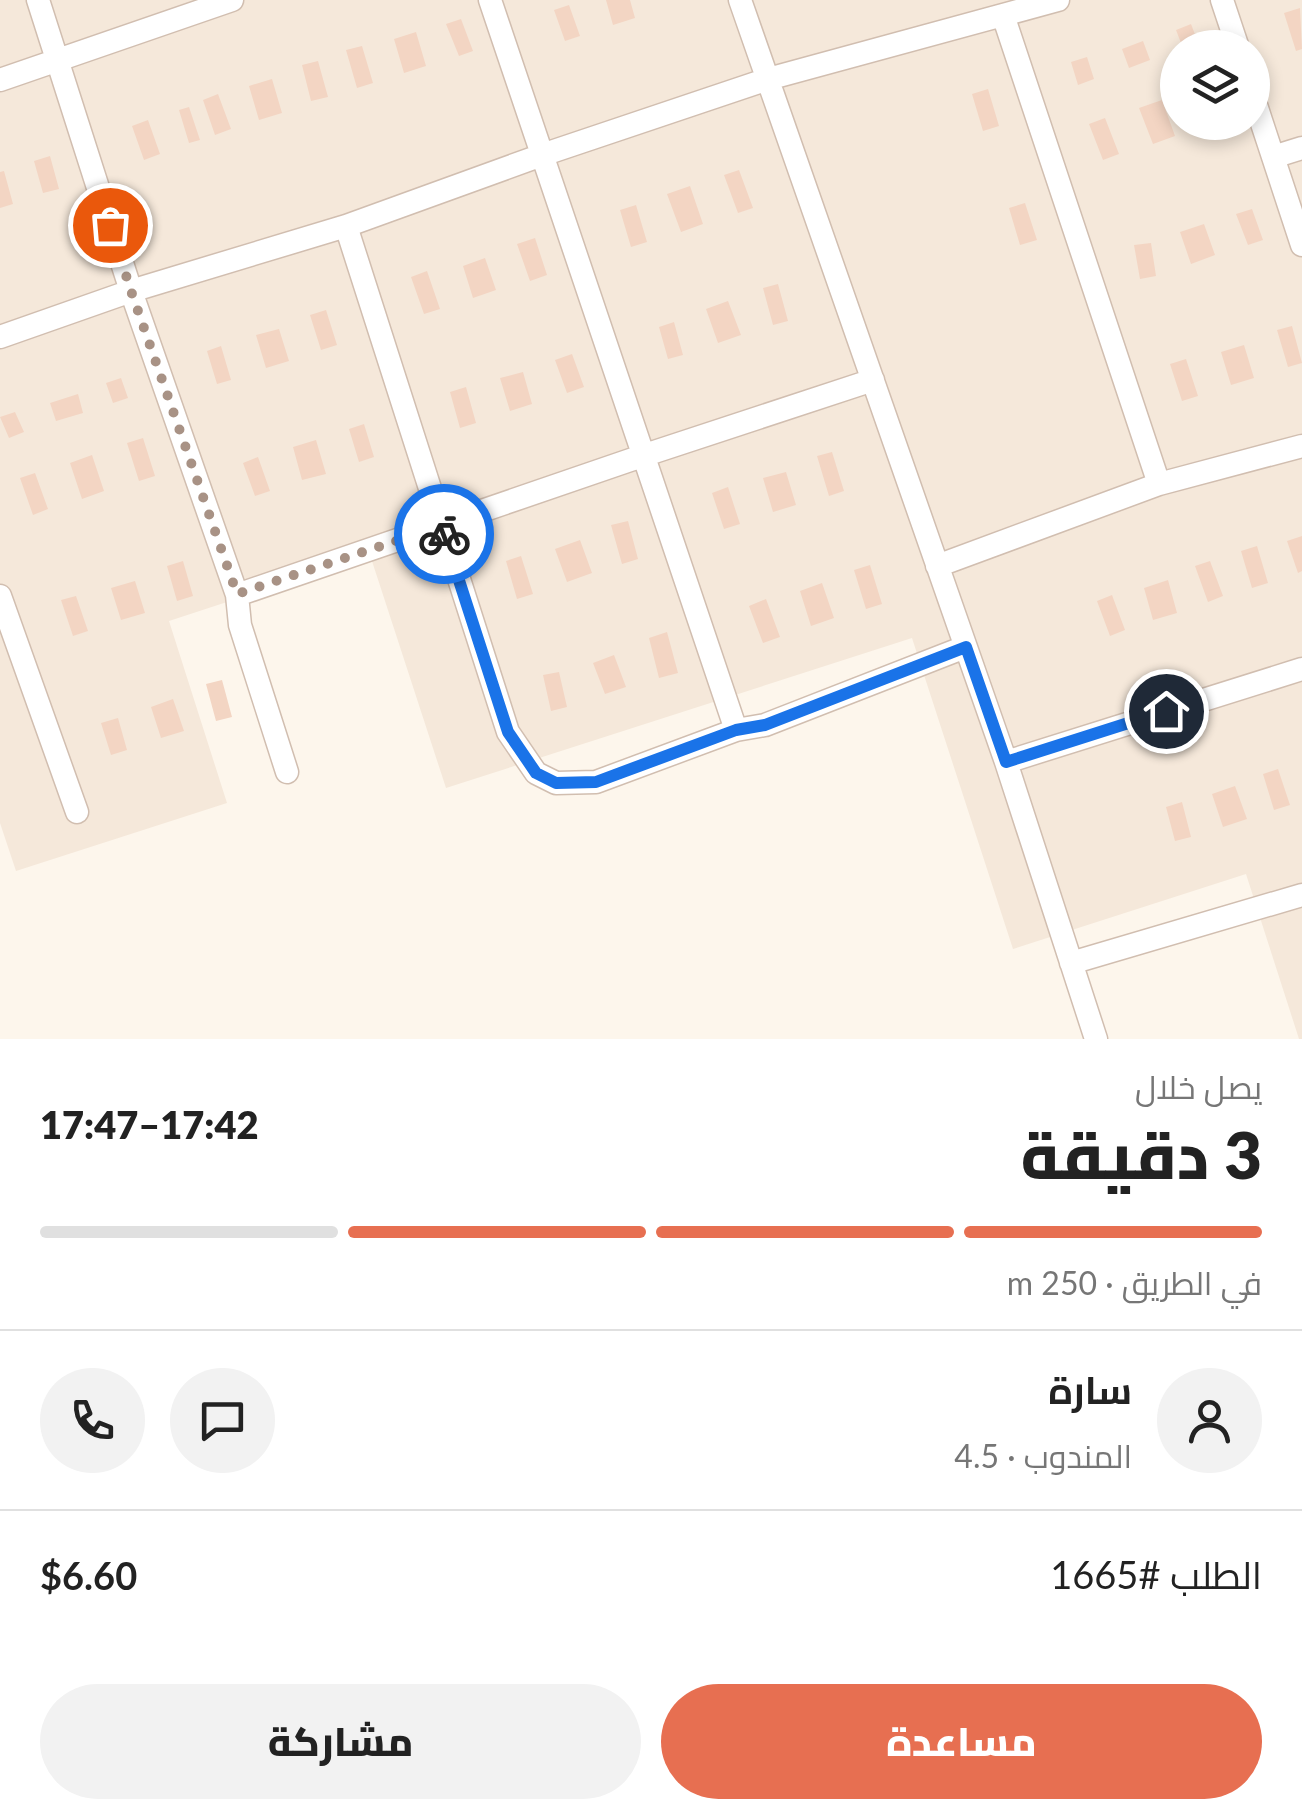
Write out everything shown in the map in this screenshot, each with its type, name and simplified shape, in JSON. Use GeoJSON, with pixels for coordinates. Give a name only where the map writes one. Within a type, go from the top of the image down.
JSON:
{"type":"FeatureCollection","features":[{"type":"Feature","properties":{"kind":"street"},"geometry":{"type":"LineString","coordinates":[[38,0],[131,291],[237,594],[240,624],[288,772]]}},
{"type":"Feature","properties":{"kind":"street"},"geometry":{"type":"LineString","coordinates":[[0,80],[232,0]]}},
{"type":"Feature","properties":{"kind":"street"},"geometry":{"type":"LineString","coordinates":[[490,0],[736,730]]}},
{"type":"Feature","properties":{"kind":"street"},"geometry":{"type":"LineString","coordinates":[[740,0],[1006,762],[1096,1039]]}},
{"type":"Feature","properties":{"kind":"street"},"geometry":{"type":"LineString","coordinates":[[0,336],[131,291],[346,226],[768,79],[1058,0]]}},
{"type":"Feature","properties":{"kind":"street"},"geometry":{"type":"LineString","coordinates":[[1222,0],[1232,30]]}},
{"type":"Feature","properties":{"kind":"street"},"geometry":{"type":"LineString","coordinates":[[1003,15],[1158,484]]}},
{"type":"Feature","properties":{"kind":"street"},"geometry":{"type":"LineString","coordinates":[[1267,140],[1302,244]]}},
{"type":"Feature","properties":{"kind":"street"},"geometry":{"type":"LineString","coordinates":[[1273,157],[1302,148]]}},
{"type":"Feature","properties":{"kind":"street"},"geometry":{"type":"LineString","coordinates":[[346,226],[508,732],[536,773],[556,783],[596,782],[736,730],[765,725],[966,647]]}},
{"type":"Feature","properties":{"kind":"street"},"geometry":{"type":"LineString","coordinates":[[237,594],[873,380]]}},
{"type":"Feature","properties":{"kind":"street"},"geometry":{"type":"LineString","coordinates":[[937,566],[1158,484],[1302,446]]}},
{"type":"Feature","properties":{"kind":"street"},"geometry":{"type":"LineString","coordinates":[[0,596],[76,812]]}},
{"type":"Feature","properties":{"kind":"street"},"geometry":{"type":"LineString","coordinates":[[1006,762],[1302,669]]}},
{"type":"Feature","properties":{"kind":"street"},"geometry":{"type":"LineString","coordinates":[[1072,963],[1300,903]]}},
{"type":"Feature","properties":{"kind":"shaded area"},"geometry":{"type":"Polygon","coordinates":[[[0,0],[1302,0],[1302,1039],[1246,874],[1013,949],[912,638],[446,788],[370,555],[169,621],[227,803],[16,871],[0,823],[0,0]]]}},
{"type":"Feature","properties":{"kind":"building"},"geometry":{"type":"Polygon","coordinates":[[[606,0],[630,0],[635,18],[613,25],[606,0]]]}},
{"type":"Feature","properties":{"kind":"building"},"geometry":{"type":"Polygon","coordinates":[[[569,5],[580,36],[565,41],[554,10],[569,5]]]}},
{"type":"Feature","properties":{"kind":"building"},"geometry":{"type":"Polygon","coordinates":[[[1300,8],[1302,49],[1296,51],[1284,13],[1300,8]]]}},
{"type":"Feature","properties":{"kind":"building"},"geometry":{"type":"Polygon","coordinates":[[[461,19],[473,51],[459,56],[446,24],[461,19]]]}},
{"type":"Feature","properties":{"kind":"building"},"geometry":{"type":"Polygon","coordinates":[[[416,32],[426,66],[404,73],[394,39],[416,32]]]}},
{"type":"Feature","properties":{"kind":"building"},"geometry":{"type":"Polygon","coordinates":[[[1143,41],[1150,60],[1129,68],[1122,49],[1143,41]]]}},
{"type":"Feature","properties":{"kind":"building"},"geometry":{"type":"Polygon","coordinates":[[[362,46],[373,83],[357,88],[346,50],[362,46]]]}},
{"type":"Feature","properties":{"kind":"building"},"geometry":{"type":"Polygon","coordinates":[[[1087,57],[1094,79],[1078,85],[1071,62],[1087,57]]]}},
{"type":"Feature","properties":{"kind":"building"},"geometry":{"type":"Polygon","coordinates":[[[318,61],[328,97],[311,101],[302,65],[318,61]]]}},
{"type":"Feature","properties":{"kind":"building"},"geometry":{"type":"Polygon","coordinates":[[[272,79],[282,113],[259,120],[249,86],[272,79]]]}},
{"type":"Feature","properties":{"kind":"building"},"geometry":{"type":"Polygon","coordinates":[[[988,89],[999,126],[983,131],[972,94],[988,89]]]}},
{"type":"Feature","properties":{"kind":"building"},"geometry":{"type":"Polygon","coordinates":[[[218,94],[231,129],[215,135],[203,100],[218,94]]]}},
{"type":"Feature","properties":{"kind":"building"},"geometry":{"type":"Polygon","coordinates":[[[1160,101],[1160,140],[1164,140],[1153,144],[1139,108],[1160,101]]]}},
{"type":"Feature","properties":{"kind":"building"},"geometry":{"type":"Polygon","coordinates":[[[189,107],[200,140],[189,143],[179,110],[189,107]]]}},
{"type":"Feature","properties":{"kind":"building"},"geometry":{"type":"Polygon","coordinates":[[[1105,118],[1119,154],[1103,160],[1089,124],[1105,118]]]}},
{"type":"Feature","properties":{"kind":"building"},"geometry":{"type":"Polygon","coordinates":[[[148,120],[160,154],[144,160],[132,126],[148,120]]]}},
{"type":"Feature","properties":{"kind":"building"},"geometry":{"type":"Polygon","coordinates":[[[50,156],[59,189],[43,193],[34,161],[50,156]]]}},
{"type":"Feature","properties":{"kind":"building"},"geometry":{"type":"Polygon","coordinates":[[[739,170],[753,208],[738,213],[724,175],[739,170]]]}},
{"type":"Feature","properties":{"kind":"building"},"geometry":{"type":"Polygon","coordinates":[[[4,171],[13,204],[0,208],[0,172],[4,171]]]}},
{"type":"Feature","properties":{"kind":"building"},"geometry":{"type":"Polygon","coordinates":[[[690,186],[703,224],[681,232],[667,194],[690,186]]]}},
{"type":"Feature","properties":{"kind":"building"},"geometry":{"type":"Polygon","coordinates":[[[1025,203],[1037,240],[1020,245],[1009,208],[1025,203]]]}},
{"type":"Feature","properties":{"kind":"building"},"geometry":{"type":"Polygon","coordinates":[[[636,205],[647,242],[631,247],[620,210],[636,205]]]}},
{"type":"Feature","properties":{"kind":"building"},"geometry":{"type":"Polygon","coordinates":[[[1252,209],[1263,240],[1248,245],[1236,214],[1252,209]]]}},
{"type":"Feature","properties":{"kind":"building"},"geometry":{"type":"Polygon","coordinates":[[[1204,224],[1215,255],[1191,264],[1180,232],[1204,224]]]}},
{"type":"Feature","properties":{"kind":"building"},"geometry":{"type":"Polygon","coordinates":[[[535,238],[547,275],[530,281],[517,244],[535,238]]]}},
{"type":"Feature","properties":{"kind":"building"},"geometry":{"type":"Polygon","coordinates":[[[1151,243],[1156,276],[1140,279],[1134,245],[1151,243]]]}},
{"type":"Feature","properties":{"kind":"building"},"geometry":{"type":"Polygon","coordinates":[[[485,258],[496,290],[473,298],[463,266],[485,258]]]}},
{"type":"Feature","properties":{"kind":"building"},"geometry":{"type":"Polygon","coordinates":[[[427,271],[440,309],[424,314],[411,277],[427,271]]]}},
{"type":"Feature","properties":{"kind":"building"},"geometry":{"type":"Polygon","coordinates":[[[778,284],[788,321],[773,325],[763,288],[778,284]]]}},
{"type":"Feature","properties":{"kind":"building"},"geometry":{"type":"Polygon","coordinates":[[[728,301],[741,335],[718,343],[706,309],[728,301]]]}},
{"type":"Feature","properties":{"kind":"building"},"geometry":{"type":"Polygon","coordinates":[[[326,310],[337,345],[321,350],[310,315],[326,310]]]}},
{"type":"Feature","properties":{"kind":"building"},"geometry":{"type":"Polygon","coordinates":[[[674,322],[683,355],[668,359],[659,327],[674,322]]]}},
{"type":"Feature","properties":{"kind":"building"},"geometry":{"type":"Polygon","coordinates":[[[1292,326],[1302,363],[1288,367],[1277,330],[1292,326]]]}},
{"type":"Feature","properties":{"kind":"building"},"geometry":{"type":"Polygon","coordinates":[[[279,329],[289,361],[266,368],[256,335],[279,329]]]}},
{"type":"Feature","properties":{"kind":"building"},"geometry":{"type":"Polygon","coordinates":[[[1244,345],[1254,378],[1231,385],[1221,352],[1244,345]]]}},
{"type":"Feature","properties":{"kind":"building"},"geometry":{"type":"Polygon","coordinates":[[[221,346],[231,380],[217,384],[207,351],[221,346]]]}},
{"type":"Feature","properties":{"kind":"building"},"geometry":{"type":"Polygon","coordinates":[[[572,354],[584,387],[567,393],[555,360],[572,354]]]}},
{"type":"Feature","properties":{"kind":"building"},"geometry":{"type":"Polygon","coordinates":[[[1186,359],[1198,396],[1182,401],[1170,364],[1186,359]]]}},
{"type":"Feature","properties":{"kind":"building"},"geometry":{"type":"Polygon","coordinates":[[[523,372],[532,404],[510,411],[500,378],[523,372]]]}},
{"type":"Feature","properties":{"kind":"building"},"geometry":{"type":"Polygon","coordinates":[[[121,378],[128,398],[113,403],[106,383],[121,378]]]}},
{"type":"Feature","properties":{"kind":"building"},"geometry":{"type":"Polygon","coordinates":[[[466,387],[476,423],[460,428],[450,392],[466,387]]]}},
{"type":"Feature","properties":{"kind":"building"},"geometry":{"type":"Polygon","coordinates":[[[78,394],[83,413],[56,421],[50,403],[78,394]]]}},
{"type":"Feature","properties":{"kind":"building"},"geometry":{"type":"Polygon","coordinates":[[[15,412],[24,432],[9,438],[0,417],[15,412]]]}},
{"type":"Feature","properties":{"kind":"building"},"geometry":{"type":"Polygon","coordinates":[[[364,424],[374,457],[359,462],[349,429],[364,424]]]}},
{"type":"Feature","properties":{"kind":"building"},"geometry":{"type":"Polygon","coordinates":[[[143,438],[155,476],[139,481],[127,443],[143,438]]]}},
{"type":"Feature","properties":{"kind":"building"},"geometry":{"type":"Polygon","coordinates":[[[316,440],[326,474],[302,480],[293,447],[316,440]]]}},
{"type":"Feature","properties":{"kind":"building"},"geometry":{"type":"Polygon","coordinates":[[[832,452],[844,491],[829,496],[817,456],[832,452]]]}},
{"type":"Feature","properties":{"kind":"building"},"geometry":{"type":"Polygon","coordinates":[[[92,455],[104,491],[82,499],[70,463],[92,455]]]}},
{"type":"Feature","properties":{"kind":"building"},"geometry":{"type":"Polygon","coordinates":[[[258,457],[270,491],[255,496],[243,463],[258,457]]]}},
{"type":"Feature","properties":{"kind":"building"},"geometry":{"type":"Polygon","coordinates":[[[786,472],[796,505],[773,512],[763,478],[786,472]]]}},
{"type":"Feature","properties":{"kind":"building"},"geometry":{"type":"Polygon","coordinates":[[[35,473],[48,509],[33,515],[20,478],[35,473]]]}},
{"type":"Feature","properties":{"kind":"building"},"geometry":{"type":"Polygon","coordinates":[[[728,487],[740,524],[724,529],[712,493],[728,487]]]}},
{"type":"Feature","properties":{"kind":"building"},"geometry":{"type":"Polygon","coordinates":[[[628,521],[638,559],[622,564],[611,525],[628,521]]]}},
{"type":"Feature","properties":{"kind":"building"},"geometry":{"type":"Polygon","coordinates":[[[1302,536],[1302,571],[1298,573],[1287,541],[1302,536]]]}},
{"type":"Feature","properties":{"kind":"building"},"geometry":{"type":"Polygon","coordinates":[[[580,540],[592,573],[567,582],[555,549],[580,540]]]}},
{"type":"Feature","properties":{"kind":"building"},"geometry":{"type":"Polygon","coordinates":[[[1257,546],[1268,583],[1252,588],[1241,551],[1257,546]]]}},
{"type":"Feature","properties":{"kind":"building"},"geometry":{"type":"Polygon","coordinates":[[[521,556],[533,594],[517,599],[506,561],[521,556]]]}},
{"type":"Feature","properties":{"kind":"building"},"geometry":{"type":"Polygon","coordinates":[[[183,561],[193,596],[177,601],[167,566],[183,561]]]}},
{"type":"Feature","properties":{"kind":"building"},"geometry":{"type":"Polygon","coordinates":[[[1210,561],[1223,596],[1208,602],[1195,566],[1210,561]]]}},
{"type":"Feature","properties":{"kind":"building"},"geometry":{"type":"Polygon","coordinates":[[[870,565],[882,604],[866,609],[854,570],[870,565]]]}},
{"type":"Feature","properties":{"kind":"building"},"geometry":{"type":"Polygon","coordinates":[[[1168,580],[1177,613],[1153,620],[1144,588],[1168,580]]]}},
{"type":"Feature","properties":{"kind":"building"},"geometry":{"type":"Polygon","coordinates":[[[135,581],[145,613],[121,620],[111,588],[135,581]]]}},
{"type":"Feature","properties":{"kind":"building"},"geometry":{"type":"Polygon","coordinates":[[[822,583],[834,618],[811,626],[800,591],[822,583]]]}},
{"type":"Feature","properties":{"kind":"building"},"geometry":{"type":"Polygon","coordinates":[[[1112,595],[1125,630],[1110,636],[1097,601],[1112,595]]]}},
{"type":"Feature","properties":{"kind":"building"},"geometry":{"type":"Polygon","coordinates":[[[76,596],[88,631],[73,636],[61,600],[76,596]]]}},
{"type":"Feature","properties":{"kind":"building"},"geometry":{"type":"Polygon","coordinates":[[[766,599],[780,637],[763,643],[749,606],[766,599]]]}},
{"type":"Feature","properties":{"kind":"building"},"geometry":{"type":"Polygon","coordinates":[[[667,632],[678,673],[659,678],[649,638],[667,632]]]}},
{"type":"Feature","properties":{"kind":"building"},"geometry":{"type":"Polygon","coordinates":[[[614,655],[626,687],[605,694],[593,663],[614,655]]]}},
{"type":"Feature","properties":{"kind":"building"},"geometry":{"type":"Polygon","coordinates":[[[559,672],[567,707],[551,711],[543,675],[559,672]]]}},
{"type":"Feature","properties":{"kind":"building"},"geometry":{"type":"Polygon","coordinates":[[[222,680],[232,717],[216,721],[206,684],[222,680]]]}},
{"type":"Feature","properties":{"kind":"building"},"geometry":{"type":"Polygon","coordinates":[[[173,699],[184,731],[161,738],[151,707],[173,699]]]}},
{"type":"Feature","properties":{"kind":"building"},"geometry":{"type":"Polygon","coordinates":[[[118,718],[127,750],[111,755],[101,723],[118,718]]]}},
{"type":"Feature","properties":{"kind":"building"},"geometry":{"type":"Polygon","coordinates":[[[1278,769],[1290,805],[1274,810],[1263,774],[1278,769]]]}},
{"type":"Feature","properties":{"kind":"building"},"geometry":{"type":"Polygon","coordinates":[[[1235,786],[1247,819],[1223,827],[1212,794],[1235,786]]]}},
{"type":"Feature","properties":{"kind":"building"},"geometry":{"type":"Polygon","coordinates":[[[1182,802],[1191,837],[1175,841],[1166,807],[1182,802]]]}},
{"type":"Feature","properties":{"kind":"way so far"},"geometry":{"type":"LineString","coordinates":[[110,225],[237,594],[441,526],[444,534]]}},
{"type":"Feature","properties":{"kind":"route"},"geometry":{"type":"LineString","coordinates":[[444,534],[508,732],[536,773],[556,783],[596,782],[736,730],[765,725],[966,647],[1006,762],[1166,711]]}}]}
